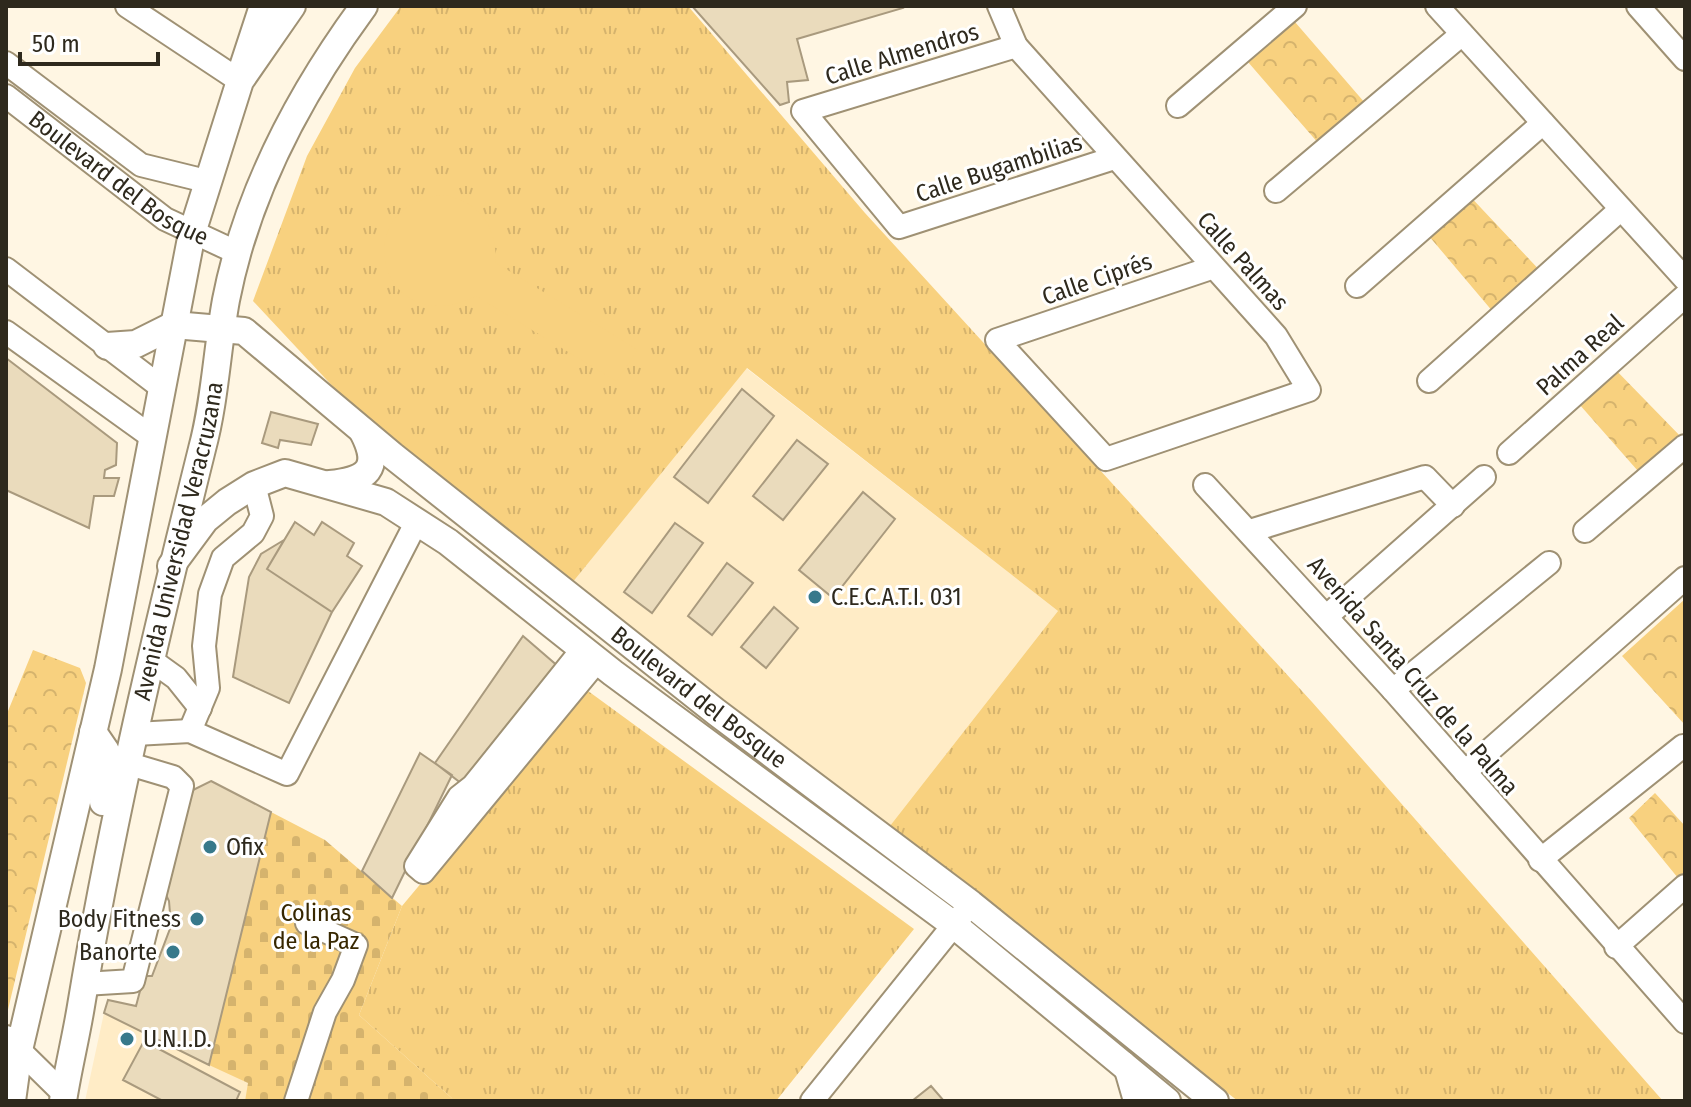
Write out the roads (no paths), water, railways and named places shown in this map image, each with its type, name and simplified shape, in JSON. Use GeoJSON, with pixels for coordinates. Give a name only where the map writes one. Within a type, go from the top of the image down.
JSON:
{"type":"FeatureCollection","features":[{"type":"Feature","properties":{"kind":"main road"},"geometry":{"type":"LineString","coordinates":[[240,81],[263,6]]}},
{"type":"Feature","properties":{"kind":"main road","name":"Avenida Universidad Veracruzana"},"geometry":{"type":"LineString","coordinates":[[12,1101],[12,1044],[93,732],[192,233],[240,81],[292,6]]}},
{"type":"Feature","properties":{"kind":"main road","name":"Avenida Universidad Veracruzana"},"geometry":{"type":"LineString","coordinates":[[64,1098],[126,763],[171,566],[203,445],[238,253],[252,208],[290,122],[330,54],[364,6]]}},
{"type":"Feature","properties":{"kind":"main road"},"geometry":{"type":"LineString","coordinates":[[107,346],[136,344],[174,325]]}},
{"type":"Feature","properties":{"kind":"main road","name":"Boulevard del Bosque"},"geometry":{"type":"LineString","coordinates":[[174,325],[244,331],[363,432],[716,712],[971,904],[1215,1101]]}},
{"type":"Feature","properties":{"kind":"main road"},"geometry":{"type":"LineString","coordinates":[[330,484],[358,479],[368,471],[372,450],[363,432]]}},
{"type":"Feature","properties":{"kind":"main road","name":"Boulevard del Bosque"},"geometry":{"type":"LineString","coordinates":[[171,566],[205,520],[254,485],[285,473],[386,502],[417,521],[590,655],[954,925],[1167,1101]]}},
{"type":"Feature","properties":{"kind":"main road"},"geometry":{"type":"LineString","coordinates":[[93,732],[106,751],[102,813],[114,829]]}},
{"type":"Feature","properties":{"kind":"street"},"geometry":{"type":"LineString","coordinates":[[127,6],[240,81]]}},
{"type":"Feature","properties":{"kind":"street","name":"Calle Palmas"},"geometry":{"type":"LineString","coordinates":[[999,6],[1016,46],[1276,336],[1309,390],[1106,459]]}},
{"type":"Feature","properties":{"kind":"street"},"geometry":{"type":"LineString","coordinates":[[1178,106],[1295,6]]}},
{"type":"Feature","properties":{"kind":"street"},"geometry":{"type":"LineString","coordinates":[[1437,6],[1685,279]]}},
{"type":"Feature","properties":{"kind":"street"},"geometry":{"type":"LineString","coordinates":[[1638,6],[1684,56]]}},
{"type":"Feature","properties":{"kind":"street"},"geometry":{"type":"LineString","coordinates":[[1276,191],[1462,34]]}},
{"type":"Feature","properties":{"kind":"street","name":"Calle Almendros"},"geometry":{"type":"LineString","coordinates":[[899,227],[803,111],[1016,46]]}},
{"type":"Feature","properties":{"kind":"street","name":"Boulevard del Bosque"},"geometry":{"type":"LineString","coordinates":[[6,63],[141,165],[206,181]]}},
{"type":"Feature","properties":{"kind":"street","name":"Boulevard del Bosque"},"geometry":{"type":"LineString","coordinates":[[6,96],[165,219],[238,253]]}},
{"type":"Feature","properties":{"kind":"street"},"geometry":{"type":"LineString","coordinates":[[1357,286],[1543,123]]}},
{"type":"Feature","properties":{"kind":"street","name":"Calle Bugambilias"},"geometry":{"type":"LineString","coordinates":[[899,227],[1114,158]]}},
{"type":"Feature","properties":{"kind":"street"},"geometry":{"type":"LineString","coordinates":[[127,189],[141,165]]}},
{"type":"Feature","properties":{"kind":"street"},"geometry":{"type":"LineString","coordinates":[[1429,381],[1621,209]]}},
{"type":"Feature","properties":{"kind":"street","name":"Calle Ciprés"},"geometry":{"type":"LineString","coordinates":[[1106,459],[997,340],[1214,267]]}},
{"type":"Feature","properties":{"kind":"street"},"geometry":{"type":"LineString","coordinates":[[6,269],[162,388]]}},
{"type":"Feature","properties":{"kind":"street","name":"Palma Real"},"geometry":{"type":"LineString","coordinates":[[1509,453],[1685,296]]}},
{"type":"Feature","properties":{"kind":"street"},"geometry":{"type":"LineString","coordinates":[[6,332],[152,437]]}},
{"type":"Feature","properties":{"kind":"street"},"geometry":{"type":"LineString","coordinates":[[1585,531],[1685,446]]}},
{"type":"Feature","properties":{"kind":"street"},"geometry":{"type":"LineString","coordinates":[[1250,531],[1425,477],[1453,506]]}},
{"type":"Feature","properties":{"kind":"street"},"geometry":{"type":"LineString","coordinates":[[1327,616],[1484,477]]}},
{"type":"Feature","properties":{"kind":"street"},"geometry":{"type":"LineString","coordinates":[[190,731],[208,688],[204,646],[210,594],[223,558],[253,533],[262,516],[254,485]]}},
{"type":"Feature","properties":{"kind":"street","name":"Avenida Santa Cruz de la Palma"},"geometry":{"type":"LineString","coordinates":[[1205,485],[1327,616],[1616,947],[1685,1021]]}},
{"type":"Feature","properties":{"kind":"street"},"geometry":{"type":"LineString","coordinates":[[135,734],[190,731],[287,774],[417,521]]}},
{"type":"Feature","properties":{"kind":"street"},"geometry":{"type":"LineString","coordinates":[[1393,690],[1549,563]]}},
{"type":"Feature","properties":{"kind":"street"},"geometry":{"type":"LineString","coordinates":[[1465,772],[1685,578]]}},
{"type":"Feature","properties":{"kind":"street"},"geometry":{"type":"LineString","coordinates":[[498,768],[590,655]]}},
{"type":"Feature","properties":{"kind":"street"},"geometry":{"type":"LineString","coordinates":[[151,660],[176,678],[200,708]]}},
{"type":"Feature","properties":{"kind":"street"},"geometry":{"type":"LineString","coordinates":[[1540,860],[1683,746]]}},
{"type":"Feature","properties":{"kind":"street"},"geometry":{"type":"LineString","coordinates":[[84,984],[133,981],[182,786],[173,777],[126,763]]}},
{"type":"Feature","properties":{"kind":"street"},"geometry":{"type":"LineString","coordinates":[[1616,947],[1685,886]]}},
{"type":"Feature","properties":{"kind":"street"},"geometry":{"type":"LineString","coordinates":[[812,1101],[971,904]]}},
{"type":"Feature","properties":{"kind":"street"},"geometry":{"type":"LineString","coordinates":[[296,1101],[325,1012],[343,980],[356,945],[307,923]]}},
{"type":"Feature","properties":{"kind":"street"},"geometry":{"type":"LineString","coordinates":[[12,1044],[64,1098]]}},
{"type":"Feature","properties":{"kind":"street"},"geometry":{"type":"LineString","coordinates":[[1124,1063],[1135,1101]]}},
{"type":"Feature","properties":{"kind":"place","name":"C.E.C.A.T.I. 031"},"geometry":{"type":"Point","coordinates":[815,597]}},
{"type":"Feature","properties":{"kind":"place","name":"Ofix"},"geometry":{"type":"Point","coordinates":[210,847]}},
{"type":"Feature","properties":{"kind":"place","name":"Body Fitness"},"geometry":{"type":"Point","coordinates":[197,919]}},
{"type":"Feature","properties":{"kind":"place","name":"Banorte"},"geometry":{"type":"Point","coordinates":[173,952]}},
{"type":"Feature","properties":{"kind":"place","name":"U.N.I.D."},"geometry":{"type":"Point","coordinates":[127,1039]}},
{"type":"Feature","properties":{"kind":"park label","name":"Colinas de la Paz"},"geometry":{"type":"Point","coordinates":[316,927]}}]}
